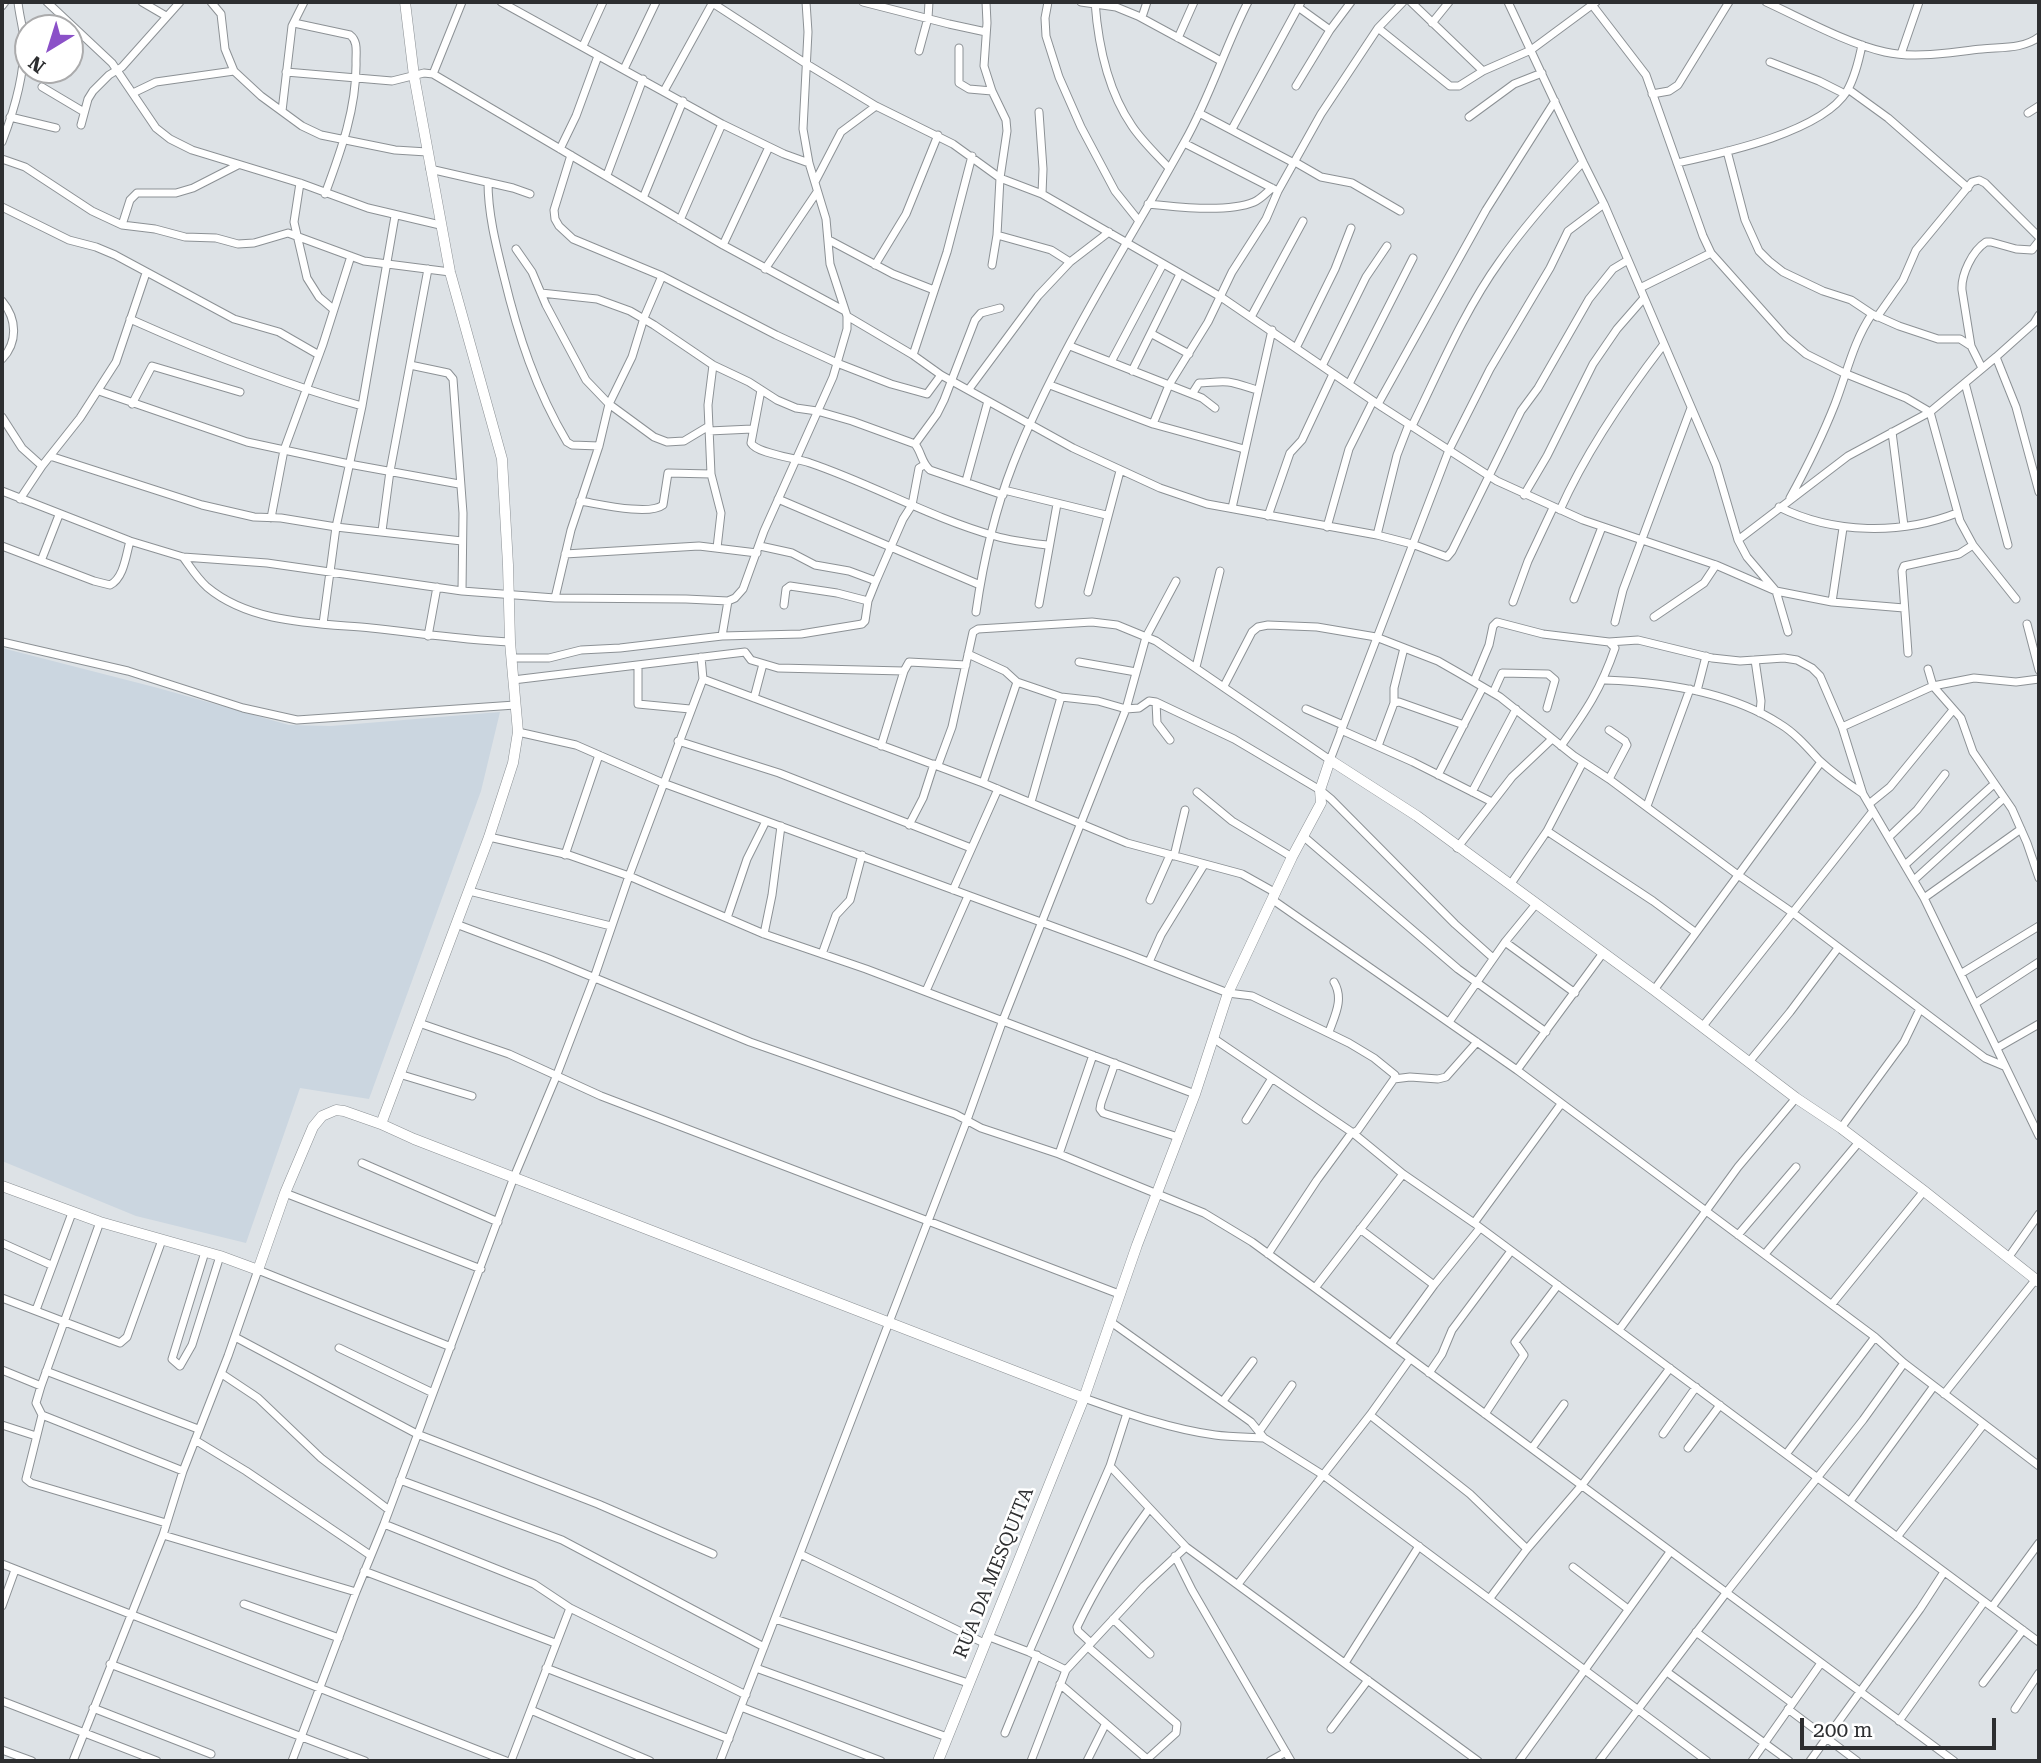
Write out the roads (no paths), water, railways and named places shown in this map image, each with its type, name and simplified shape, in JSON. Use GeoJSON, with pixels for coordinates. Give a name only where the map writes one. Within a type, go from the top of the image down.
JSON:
{"type":"FeatureCollection","features":[{"type":"Feature","properties":{"kind":"street"},"geometry":{"type":"LineString","coordinates":[[2,6],[5,2]]}},
{"type":"Feature","properties":{"kind":"street"},"geometry":{"type":"LineString","coordinates":[[2,142],[23,54],[23,31],[18,2]]}},
{"type":"Feature","properties":{"kind":"street"},"geometry":{"type":"LineString","coordinates":[[48,2],[118,70],[156,128],[170,139],[192,150],[325,194],[395,216],[440,225]]}},
{"type":"Feature","properties":{"kind":"street"},"geometry":{"type":"LineString","coordinates":[[142,2],[166,16]]}},
{"type":"Feature","properties":{"kind":"street"},"geometry":{"type":"LineString","coordinates":[[80,125],[93,91],[118,70],[180,2]]}},
{"type":"Feature","properties":{"kind":"street"},"geometry":{"type":"LineString","coordinates":[[211,2],[221,14],[225,49],[234,71],[282,111],[312,131],[395,150],[427,152]]}},
{"type":"Feature","properties":{"kind":"street"},"geometry":{"type":"LineString","coordinates":[[282,111],[294,23],[304,2]]}},
{"type":"Feature","properties":{"kind":"street"},"geometry":{"type":"LineString","coordinates":[[382,1124],[489,836],[513,763],[518,732],[510,642],[502,458],[450,272],[440,225],[414,76],[405,2]]}},
{"type":"Feature","properties":{"kind":"street"},"geometry":{"type":"LineString","coordinates":[[433,74],[462,2]]}},
{"type":"Feature","properties":{"kind":"street"},"geometry":{"type":"LineString","coordinates":[[501,2],[722,124],[809,163]]}},
{"type":"Feature","properties":{"kind":"street"},"geometry":{"type":"LineString","coordinates":[[518,11],[522,2]]}},
{"type":"Feature","properties":{"kind":"street"},"geometry":{"type":"LineString","coordinates":[[583,46],[603,2]]}},
{"type":"Feature","properties":{"kind":"street"},"geometry":{"type":"LineString","coordinates":[[624,69],[656,2]]}},
{"type":"Feature","properties":{"kind":"street"},"geometry":{"type":"LineString","coordinates":[[664,91],[712,2],[805,64],[877,106],[938,135],[972,156],[1000,178],[1042,194],[1221,297],[1375,403],[1489,476],[1524,495],[1602,527],[1716,565],[1776,591],[1832,601],[1904,608]]}},
{"type":"Feature","properties":{"kind":"street"},"geometry":{"type":"LineString","coordinates":[[727,11],[729,2]]}},
{"type":"Feature","properties":{"kind":"street"},"geometry":{"type":"LineString","coordinates":[[2,491],[130,541],[183,557],[267,563],[437,587],[555,598],[728,601],[739,595],[837,363],[846,329],[846,314],[830,264],[826,219],[809,163],[803,129],[806,2]]}},
{"type":"Feature","properties":{"kind":"street"},"geometry":{"type":"LineString","coordinates":[[863,2],[986,32]]}},
{"type":"Feature","properties":{"kind":"street"},"geometry":{"type":"LineString","coordinates":[[919,51],[928,18],[929,2]]}},
{"type":"Feature","properties":{"kind":"street"},"geometry":{"type":"LineString","coordinates":[[986,2],[984,66],[1006,120],[1007,131],[992,265]]}},
{"type":"Feature","properties":{"kind":"street"},"geometry":{"type":"LineString","coordinates":[[1048,2],[1046,36],[1059,77],[1115,191],[1139,221]]}},
{"type":"Feature","properties":{"kind":"street"},"geometry":{"type":"LineString","coordinates":[[1081,2],[1112,4],[1221,61]]}},
{"type":"Feature","properties":{"kind":"street"},"geometry":{"type":"LineString","coordinates":[[1095,2],[1098,30],[1115,94],[1131,124],[1168,167]]}},
{"type":"Feature","properties":{"kind":"street"},"geometry":{"type":"LineString","coordinates":[[1142,18],[1147,2]]}},
{"type":"Feature","properties":{"kind":"street"},"geometry":{"type":"LineString","coordinates":[[1178,38],[1195,2]]}},
{"type":"Feature","properties":{"kind":"street"},"geometry":{"type":"LineString","coordinates":[[975,612],[1003,493],[1030,424],[1168,167],[1184,143],[1248,2]]}},
{"type":"Feature","properties":{"kind":"street"},"geometry":{"type":"LineString","coordinates":[[1296,86],[1330,30],[1351,2]]}},
{"type":"Feature","properties":{"kind":"street"},"geometry":{"type":"LineString","coordinates":[[1153,424],[1169,385],[1221,297],[1232,272],[1266,219],[1275,189],[1295,163],[1321,114],[1378,28],[1403,2]]}},
{"type":"Feature","properties":{"kind":"street"},"geometry":{"type":"LineString","coordinates":[[1411,2],[1483,71]]}},
{"type":"Feature","properties":{"kind":"street"},"geometry":{"type":"LineString","coordinates":[[1432,23],[1449,2]]}},
{"type":"Feature","properties":{"kind":"street"},"geometry":{"type":"LineString","coordinates":[[1508,2],[1604,204],[1716,465],[1738,540],[1747,557],[1776,591],[1788,632]]}},
{"type":"Feature","properties":{"kind":"street"},"geometry":{"type":"LineString","coordinates":[[1652,94],[1669,91],[1678,85],[1729,2]]}},
{"type":"Feature","properties":{"kind":"street"},"geometry":{"type":"LineString","coordinates":[[1766,2],[1862,45],[1901,54],[1924,55],[2015,47],[2032,43],[2039,37]]}},
{"type":"Feature","properties":{"kind":"street"},"geometry":{"type":"LineString","coordinates":[[1901,54],[1919,2]]}},
{"type":"Feature","properties":{"kind":"street"},"geometry":{"type":"LineString","coordinates":[[1378,28],[1450,86],[1459,86],[1483,71],[1531,50],[1594,4],[1646,75],[1711,253],[1786,337],[1806,354],[1906,398],[1930,412],[1957,513],[1973,545],[2016,599]]}},
{"type":"Feature","properties":{"kind":"street"},"geometry":{"type":"LineString","coordinates":[[1232,129],[1300,5],[1330,30]]}},
{"type":"Feature","properties":{"kind":"street"},"geometry":{"type":"LineString","coordinates":[[294,23],[353,36],[356,44],[354,98],[325,194]]}},
{"type":"Feature","properties":{"kind":"street"},"geometry":{"type":"LineString","coordinates":[[1677,163],[1727,151],[1801,126],[1825,113],[1846,91],[1862,45]]}},
{"type":"Feature","properties":{"kind":"street"},"geometry":{"type":"LineString","coordinates":[[959,48],[959,83],[969,89],[992,91]]}},
{"type":"Feature","properties":{"kind":"street"},"geometry":{"type":"LineString","coordinates":[[560,149],[576,116],[598,56]]}},
{"type":"Feature","properties":{"kind":"street"},"geometry":{"type":"LineString","coordinates":[[1770,62],[1846,91],[1888,118],[1968,188]]}},
{"type":"Feature","properties":{"kind":"street"},"geometry":{"type":"LineString","coordinates":[[133,93],[156,82],[234,71]]}},
{"type":"Feature","properties":{"kind":"street"},"geometry":{"type":"LineString","coordinates":[[286,72],[392,80],[433,74],[723,245],[846,314],[941,375],[1120,471],[1207,503],[1377,535],[1447,557],[1521,411],[1538,388],[1589,299],[1613,269],[1628,260]]}},
{"type":"Feature","properties":{"kind":"street"},"geometry":{"type":"LineString","coordinates":[[1469,117],[1514,84],[1542,73]]}},
{"type":"Feature","properties":{"kind":"street"},"geometry":{"type":"LineString","coordinates":[[607,176],[643,79]]}},
{"type":"Feature","properties":{"kind":"street"},"geometry":{"type":"LineString","coordinates":[[42,86],[84,112]]}},
{"type":"Feature","properties":{"kind":"street"},"geometry":{"type":"LineString","coordinates":[[643,198],[683,101]]}},
{"type":"Feature","properties":{"kind":"street"},"geometry":{"type":"LineString","coordinates":[[1327,527],[1349,449],[1486,210],[1555,101]]}},
{"type":"Feature","properties":{"kind":"street"},"geometry":{"type":"LineString","coordinates":[[815,183],[841,132],[877,106]]}},
{"type":"Feature","properties":{"kind":"street"},"geometry":{"type":"LineString","coordinates":[[2028,113],[2039,106]]}},
{"type":"Feature","properties":{"kind":"street"},"geometry":{"type":"LineString","coordinates":[[1039,113],[1042,194]]}},
{"type":"Feature","properties":{"kind":"street"},"geometry":{"type":"LineString","coordinates":[[1199,113],[1327,179],[1352,183],[1399,211]]}},
{"type":"Feature","properties":{"kind":"street"},"geometry":{"type":"LineString","coordinates":[[7,120],[56,128]]}},
{"type":"Feature","properties":{"kind":"street"},"geometry":{"type":"LineString","coordinates":[[680,220],[722,124]]}},
{"type":"Feature","properties":{"kind":"street"},"geometry":{"type":"LineString","coordinates":[[875,265],[906,214],[938,135]]}},
{"type":"Feature","properties":{"kind":"street"},"geometry":{"type":"LineString","coordinates":[[1184,143],[1275,189]]}},
{"type":"Feature","properties":{"kind":"street"},"geometry":{"type":"LineString","coordinates":[[723,245],[769,147]]}},
{"type":"Feature","properties":{"kind":"street"},"geometry":{"type":"LineString","coordinates":[[1727,151],[1745,220],[1759,251],[1783,272],[1851,300],[1874,315],[1938,338],[1960,339],[1971,346]]}},
{"type":"Feature","properties":{"kind":"street"},"geometry":{"type":"LineString","coordinates":[[571,155],[556,198],[555,219],[573,239],[662,276],[837,363],[924,394],[931,390],[941,375]]}},
{"type":"Feature","properties":{"kind":"street"},"geometry":{"type":"LineString","coordinates":[[913,355],[947,252],[972,156]]}},
{"type":"Feature","properties":{"kind":"street"},"geometry":{"type":"LineString","coordinates":[[2,159],[25,167],[92,211],[122,225],[155,229],[185,237],[216,238],[237,244],[259,242],[281,233],[298,235],[379,264],[450,272]]}},
{"type":"Feature","properties":{"kind":"street"},"geometry":{"type":"LineString","coordinates":[[1377,535],[1397,455],[1464,323],[1498,263],[1538,209],[1583,162]]}},
{"type":"Feature","properties":{"kind":"street"},"geometry":{"type":"LineString","coordinates":[[122,225],[130,200],[137,193],[176,193],[194,188],[238,165]]}},
{"type":"Feature","properties":{"kind":"street"},"geometry":{"type":"LineString","coordinates":[[430,169],[530,194]]}},
{"type":"Feature","properties":{"kind":"street"},"geometry":{"type":"LineString","coordinates":[[1788,501],[1814,454],[1836,402],[1857,340],[1903,280],[1916,250],[1972,182],[1979,180],[2039,239],[2032,250],[1986,242],[1975,252],[1962,283],[1971,346],[1982,368]]}},
{"type":"Feature","properties":{"kind":"street"},"geometry":{"type":"LineString","coordinates":[[488,182],[490,215],[502,272],[522,345],[537,386],[568,442],[599,446]]}},
{"type":"Feature","properties":{"kind":"street"},"geometry":{"type":"LineString","coordinates":[[300,184],[294,222],[307,278],[319,296],[333,309]]}},
{"type":"Feature","properties":{"kind":"street"},"geometry":{"type":"LineString","coordinates":[[1148,204],[1232,207],[1252,202],[1275,189]]}},
{"type":"Feature","properties":{"kind":"street"},"geometry":{"type":"LineString","coordinates":[[765,269],[817,192]]}},
{"type":"Feature","properties":{"kind":"street"},"geometry":{"type":"LineString","coordinates":[[1330,760],[1449,450],[1490,369],[1550,268],[1568,231],[1604,204]]}},
{"type":"Feature","properties":{"kind":"street"},"geometry":{"type":"LineString","coordinates":[[2,207],[69,240],[105,251],[234,319],[287,335],[319,355]]}},
{"type":"Feature","properties":{"kind":"street"},"geometry":{"type":"LineString","coordinates":[[323,624],[336,527],[362,406],[395,216]]}},
{"type":"Feature","properties":{"kind":"street"},"geometry":{"type":"LineString","coordinates":[[1251,317],[1303,221]]}},
{"type":"Feature","properties":{"kind":"street"},"geometry":{"type":"LineString","coordinates":[[1296,348],[1335,269],[1351,228]]}},
{"type":"Feature","properties":{"kind":"street"},"geometry":{"type":"LineString","coordinates":[[969,389],[1038,296],[1070,262],[1109,232]]}},
{"type":"Feature","properties":{"kind":"street"},"geometry":{"type":"LineString","coordinates":[[997,235],[1051,250],[1070,262]]}},
{"type":"Feature","properties":{"kind":"street"},"geometry":{"type":"LineString","coordinates":[[829,240],[875,265],[933,290]]}},
{"type":"Feature","properties":{"kind":"street"},"geometry":{"type":"LineString","coordinates":[[1322,366],[1366,277],[1387,246]]}},
{"type":"Feature","properties":{"kind":"street"},"geometry":{"type":"LineString","coordinates":[[516,249],[532,272],[586,380],[609,404],[654,438],[667,442],[680,442],[709,428],[752,429]]}},
{"type":"Feature","properties":{"kind":"street"},"geometry":{"type":"LineString","coordinates":[[1640,288],[1711,253]]}},
{"type":"Feature","properties":{"kind":"street"},"geometry":{"type":"LineString","coordinates":[[271,518],[284,450],[351,256]]}},
{"type":"Feature","properties":{"kind":"street"},"geometry":{"type":"LineString","coordinates":[[1349,384],[1413,258]]}},
{"type":"Feature","properties":{"kind":"street"},"geometry":{"type":"LineString","coordinates":[[1111,362],[1163,264]]}},
{"type":"Feature","properties":{"kind":"street"},"geometry":{"type":"LineString","coordinates":[[382,531],[390,471],[428,268]]}},
{"type":"Feature","properties":{"kind":"street"},"geometry":{"type":"LineString","coordinates":[[20,499],[99,391],[116,362],[146,273]]}},
{"type":"Feature","properties":{"kind":"street"},"geometry":{"type":"LineString","coordinates":[[1132,371],[1180,274]]}},
{"type":"Feature","properties":{"kind":"street"},"geometry":{"type":"LineString","coordinates":[[555,598],[565,554],[599,446],[609,404],[632,357],[644,318],[662,276]]}},
{"type":"Feature","properties":{"kind":"street"},"geometry":{"type":"LineString","coordinates":[[541,292],[597,299],[644,318],[713,365],[750,382],[777,400],[796,408],[852,421],[915,444],[923,465],[930,470],[1003,493],[1106,515]]}},
{"type":"Feature","properties":{"kind":"street"},"geometry":{"type":"LineString","coordinates":[[1524,495],[1547,456],[1593,364],[1617,329],[1644,298]]}},
{"type":"Feature","properties":{"kind":"street"},"geometry":{"type":"LineString","coordinates":[[2,301],[14,327],[13,338],[2,359]]}},
{"type":"Feature","properties":{"kind":"street"},"geometry":{"type":"LineString","coordinates":[[915,444],[937,414],[975,320],[981,313],[1000,308]]}},
{"type":"Feature","properties":{"kind":"street"},"geometry":{"type":"LineString","coordinates":[[1738,540],[1848,456],[1930,412],[1996,357],[2034,323],[2039,315]]}},
{"type":"Feature","properties":{"kind":"street"},"geometry":{"type":"LineString","coordinates":[[130,319],[233,364],[306,390],[362,406]]}},
{"type":"Feature","properties":{"kind":"street"},"geometry":{"type":"LineString","coordinates":[[1232,508],[1256,390],[1272,330]]}},
{"type":"Feature","properties":{"kind":"street"},"geometry":{"type":"LineString","coordinates":[[1152,334],[1189,354]]}},
{"type":"Feature","properties":{"kind":"street"},"geometry":{"type":"LineString","coordinates":[[1513,602],[1528,561],[1588,452],[1640,374],[1664,344]]}},
{"type":"Feature","properties":{"kind":"street"},"geometry":{"type":"LineString","coordinates":[[1070,346],[1192,394],[1215,408]]}},
{"type":"Feature","properties":{"kind":"street"},"geometry":{"type":"LineString","coordinates":[[1996,357],[2015,407],[2039,492]]}},
{"type":"Feature","properties":{"kind":"street"},"geometry":{"type":"LineString","coordinates":[[410,365],[451,374],[462,502],[462,590]]}},
{"type":"Feature","properties":{"kind":"street"},"geometry":{"type":"LineString","coordinates":[[713,365],[708,405],[711,474],[721,513],[717,548]]}},
{"type":"Feature","properties":{"kind":"street"},"geometry":{"type":"LineString","coordinates":[[132,404],[149,369],[154,366],[240,392]]}},
{"type":"Feature","properties":{"kind":"street"},"geometry":{"type":"LineString","coordinates":[[1268,516],[1290,453],[1302,440],[1333,374]]}},
{"type":"Feature","properties":{"kind":"street"},"geometry":{"type":"LineString","coordinates":[[1192,394],[1199,383],[1226,382],[1256,390]]}},
{"type":"Feature","properties":{"kind":"street"},"geometry":{"type":"LineString","coordinates":[[1965,383],[2008,545]]}},
{"type":"Feature","properties":{"kind":"street"},"geometry":{"type":"LineString","coordinates":[[1050,385],[1153,424],[1244,449]]}},
{"type":"Feature","properties":{"kind":"street"},"geometry":{"type":"LineString","coordinates":[[761,390],[752,429],[751,443],[756,449],[797,458],[831,470],[993,536],[1047,545]]}},
{"type":"Feature","properties":{"kind":"street"},"geometry":{"type":"LineString","coordinates":[[99,391],[247,442],[459,484]]}},
{"type":"Feature","properties":{"kind":"street"},"geometry":{"type":"LineString","coordinates":[[967,481],[988,401]]}},
{"type":"Feature","properties":{"kind":"street"},"geometry":{"type":"LineString","coordinates":[[1615,622],[1619,602],[1691,408]]}},
{"type":"Feature","properties":{"kind":"street"},"geometry":{"type":"LineString","coordinates":[[2,417],[22,447],[42,466]]}},
{"type":"Feature","properties":{"kind":"street"},"geometry":{"type":"LineString","coordinates":[[1892,432],[1903,526]]}},
{"type":"Feature","properties":{"kind":"street"},"geometry":{"type":"LineString","coordinates":[[50,456],[202,505],[254,517],[462,541]]}},
{"type":"Feature","properties":{"kind":"street"},"geometry":{"type":"LineString","coordinates":[[512,668],[581,650],[722,636],[800,634],[862,624],[865,621],[868,601],[890,547],[912,505],[919,468],[923,465]]}},
{"type":"Feature","properties":{"kind":"street"},"geometry":{"type":"LineString","coordinates":[[1087,592],[1120,471]]}},
{"type":"Feature","properties":{"kind":"street"},"geometry":{"type":"LineString","coordinates":[[580,501],[638,510],[659,508],[663,505],[668,473],[711,474]]}},
{"type":"Feature","properties":{"kind":"street"},"geometry":{"type":"LineString","coordinates":[[778,499],[980,585]]}},
{"type":"Feature","properties":{"kind":"street"},"geometry":{"type":"LineString","coordinates":[[1038,604],[1047,545],[1057,504]]}},
{"type":"Feature","properties":{"kind":"street"},"geometry":{"type":"LineString","coordinates":[[1779,507],[1797,516],[1843,528],[1934,523],[1957,513]]}},
{"type":"Feature","properties":{"kind":"street"},"geometry":{"type":"LineString","coordinates":[[41,561],[59,514]]}},
{"type":"Feature","properties":{"kind":"street"},"geometry":{"type":"LineString","coordinates":[[1574,599],[1602,527]]}},
{"type":"Feature","properties":{"kind":"street"},"geometry":{"type":"LineString","coordinates":[[1832,601],[1843,528]]}},
{"type":"Feature","properties":{"kind":"street"},"geometry":{"type":"LineString","coordinates":[[2,546],[110,585],[116,582],[120,575],[130,541]]}},
{"type":"Feature","properties":{"kind":"street"},"geometry":{"type":"LineString","coordinates":[[1908,653],[1902,571],[1904,566],[1959,554],[1973,545]]}},
{"type":"Feature","properties":{"kind":"street"},"geometry":{"type":"LineString","coordinates":[[565,554],[699,546],[758,550],[792,553],[815,565],[849,571],[876,581]]}},
{"type":"Feature","properties":{"kind":"street"},"geometry":{"type":"LineString","coordinates":[[183,557],[210,589],[240,606],[265,614],[323,624],[428,636],[510,642]]}},
{"type":"Feature","properties":{"kind":"street"},"geometry":{"type":"LineString","coordinates":[[1654,617],[1704,583],[1716,565]]}},
{"type":"Feature","properties":{"kind":"street"},"geometry":{"type":"LineString","coordinates":[[1196,667],[1220,571]]}},
{"type":"Feature","properties":{"kind":"street"},"geometry":{"type":"LineString","coordinates":[[721,1761],[967,1121],[1003,1020],[1126,709],[1146,637],[1176,581]]}},
{"type":"Feature","properties":{"kind":"street"},"geometry":{"type":"LineString","coordinates":[[784,605],[786,589],[790,586],[868,601]]}},
{"type":"Feature","properties":{"kind":"street"},"geometry":{"type":"LineString","coordinates":[[428,636],[437,587]]}},
{"type":"Feature","properties":{"kind":"street"},"geometry":{"type":"LineString","coordinates":[[722,636],[728,601]]}},
{"type":"Feature","properties":{"kind":"street"},"geometry":{"type":"LineString","coordinates":[[909,825],[952,727],[970,636],[978,629],[1092,622],[1117,625],[1156,641],[1416,816],[1703,1026],[1796,1098],[1841,1128],[2038,1281],[1944,1394]]}},
{"type":"Feature","properties":{"kind":"street"},"geometry":{"type":"LineString","coordinates":[[1474,681],[1489,645],[1493,626],[1497,622],[1543,634],[1609,642],[1638,640],[1706,656],[1740,660],[1797,660],[1812,668],[1820,676],[1842,727],[1863,794],[1924,898],[2039,1136]]}},
{"type":"Feature","properties":{"kind":"street"},"geometry":{"type":"LineString","coordinates":[[2027,624],[2039,670]]}},
{"type":"Feature","properties":{"kind":"street"},"geometry":{"type":"LineString","coordinates":[[1224,686],[1252,632],[1258,627],[1268,625],[1317,627],[1376,637],[1438,661],[1516,709],[1561,746],[1793,913],[1985,1058],[2004,1066]]}},
{"type":"Feature","properties":{"kind":"street"},"geometry":{"type":"LineString","coordinates":[[2,642],[128,671],[243,708],[297,720],[515,705]]}},
{"type":"Feature","properties":{"kind":"street"},"geometry":{"type":"LineString","coordinates":[[1561,746],[1605,680],[1615,648],[1609,642]]}},
{"type":"Feature","properties":{"kind":"street"},"geometry":{"type":"LineString","coordinates":[[1378,746],[1394,703],[1394,688],[1404,648]]}},
{"type":"Feature","properties":{"kind":"street"},"geometry":{"type":"LineString","coordinates":[[512,668],[638,665],[745,652],[750,660],[778,668],[904,671]]}},
{"type":"Feature","properties":{"kind":"street"},"geometry":{"type":"LineString","coordinates":[[968,654],[1005,671],[1017,682],[1060,697],[1098,701],[1126,709],[1139,708],[1149,701],[1156,702],[1234,739],[1321,790],[1356,822],[1455,924],[1493,958]]}},
{"type":"Feature","properties":{"kind":"street"},"geometry":{"type":"LineString","coordinates":[[1647,806],[1706,656]]}},
{"type":"Feature","properties":{"kind":"street"},"geometry":{"type":"LineString","coordinates":[[293,1761],[514,1177],[594,978],[678,741],[703,679],[701,657]]}},
{"type":"Feature","properties":{"kind":"street"},"geometry":{"type":"LineString","coordinates":[[1755,660],[1761,701],[1760,713]]}},
{"type":"Feature","properties":{"kind":"street"},"geometry":{"type":"LineString","coordinates":[[881,746],[904,671],[910,662],[966,665]]}},
{"type":"Feature","properties":{"kind":"street"},"geometry":{"type":"LineString","coordinates":[[1079,662],[1136,672]]}},
{"type":"Feature","properties":{"kind":"street"},"geometry":{"type":"LineString","coordinates":[[754,698],[762,664]]}},
{"type":"Feature","properties":{"kind":"street"},"geometry":{"type":"LineString","coordinates":[[638,665],[638,704],[690,709]]}},
{"type":"Feature","properties":{"kind":"street"},"geometry":{"type":"LineString","coordinates":[[1928,669],[1933,686],[1964,724],[1973,752],[2021,829],[2039,878]]}},
{"type":"Feature","properties":{"kind":"street"},"geometry":{"type":"LineString","coordinates":[[1493,693],[1502,673],[1548,674],[1555,680],[1547,708]]}},
{"type":"Feature","properties":{"kind":"street"},"geometry":{"type":"LineString","coordinates":[[1842,727],[1933,686],[1975,678],[2016,682],[2039,679]]}},
{"type":"Feature","properties":{"kind":"street"},"geometry":{"type":"LineString","coordinates":[[703,679],[983,783],[1127,843],[1242,874],[1517,1070],[1765,1254],[1875,1336],[1903,1363],[2039,1466]]}},
{"type":"Feature","properties":{"kind":"street"},"geometry":{"type":"LineString","coordinates":[[1605,680],[1652,681],[1694,690],[1760,713],[1780,724],[1805,744],[1821,762],[1863,794]]}},
{"type":"Feature","properties":{"kind":"street"},"geometry":{"type":"LineString","coordinates":[[983,783],[1017,682]]}},
{"type":"Feature","properties":{"kind":"street"},"geometry":{"type":"LineString","coordinates":[[1438,775],[1483,687]]}},
{"type":"Feature","properties":{"kind":"street"},"geometry":{"type":"LineString","coordinates":[[1031,802],[1060,697]]}},
{"type":"Feature","properties":{"kind":"street"},"geometry":{"type":"LineString","coordinates":[[1156,702],[1157,723],[1170,740]]}},
{"type":"Feature","properties":{"kind":"street"},"geometry":{"type":"LineString","coordinates":[[1394,703],[1429,711],[1464,725]]}},
{"type":"Feature","properties":{"kind":"street"},"geometry":{"type":"LineString","coordinates":[[1306,709],[1492,802]]}},
{"type":"Feature","properties":{"kind":"street"},"geometry":{"type":"LineString","coordinates":[[1472,792],[1516,709]]}},
{"type":"Feature","properties":{"kind":"street"},"geometry":{"type":"LineString","coordinates":[[1869,804],[1890,787],[1953,710]]}},
{"type":"Feature","properties":{"kind":"street"},"geometry":{"type":"LineString","coordinates":[[1609,730],[1627,745],[1609,779]]}},
{"type":"Feature","properties":{"kind":"street"},"geometry":{"type":"LineString","coordinates":[[518,732],[576,745],[663,783],[1228,993],[1252,996],[1329,1032],[1374,1058],[1395,1075],[1394,1079],[1358,1130],[1317,1180],[1268,1254]]}},
{"type":"Feature","properties":{"kind":"street"},"geometry":{"type":"LineString","coordinates":[[1457,848],[1520,769],[1552,739]]}},
{"type":"Feature","properties":{"kind":"street"},"geometry":{"type":"LineString","coordinates":[[678,741],[779,773],[971,848]]}},
{"type":"Feature","properties":{"kind":"street"},"geometry":{"type":"LineString","coordinates":[[565,855],[599,755]]}},
{"type":"Feature","properties":{"kind":"street","name":"RUA DA MESQUITA"},"geometry":{"type":"LineString","coordinates":[[938,1761],[1084,1398],[1119,1294],[1195,1094],[1228,993],[1292,857],[1321,803],[1321,790],[1330,760]]}},
{"type":"Feature","properties":{"kind":"street"},"geometry":{"type":"LineString","coordinates":[[1510,885],[1547,831],[1583,762]]}},
{"type":"Feature","properties":{"kind":"street"},"geometry":{"type":"LineString","coordinates":[[1654,990],[1821,762]]}},
{"type":"Feature","properties":{"kind":"street"},"geometry":{"type":"LineString","coordinates":[[1889,838],[1917,810],[1945,774]]}},
{"type":"Feature","properties":{"kind":"street"},"geometry":{"type":"LineString","coordinates":[[1905,865],[1994,784]]}},
{"type":"Feature","properties":{"kind":"street"},"geometry":{"type":"LineString","coordinates":[[953,890],[998,789]]}},
{"type":"Feature","properties":{"kind":"street"},"geometry":{"type":"LineString","coordinates":[[1197,792],[1232,821],[1292,857]]}},
{"type":"Feature","properties":{"kind":"street"},"geometry":{"type":"LineString","coordinates":[[1914,880],[2004,798]]}},
{"type":"Feature","properties":{"kind":"street"},"geometry":{"type":"LineString","coordinates":[[1150,900],[1172,856],[1185,810]]}},
{"type":"Feature","properties":{"kind":"street"},"geometry":{"type":"LineString","coordinates":[[1703,1026],[1873,811]]}},
{"type":"Feature","properties":{"kind":"street"},"geometry":{"type":"LineString","coordinates":[[727,918],[747,859],[766,821]]}},
{"type":"Feature","properties":{"kind":"street"},"geometry":{"type":"LineString","coordinates":[[764,934],[781,826]]}},
{"type":"Feature","properties":{"kind":"street"},"geometry":{"type":"LineString","coordinates":[[1924,898],[2021,829]]}},
{"type":"Feature","properties":{"kind":"street"},"geometry":{"type":"LineString","coordinates":[[1547,831],[1695,932]]}},
{"type":"Feature","properties":{"kind":"street"},"geometry":{"type":"LineString","coordinates":[[489,836],[565,855],[629,876],[764,934],[926,991],[1195,1094]]}},
{"type":"Feature","properties":{"kind":"street"},"geometry":{"type":"LineString","coordinates":[[1303,836],[1476,983],[1546,1032]]}},
{"type":"Feature","properties":{"kind":"street"},"geometry":{"type":"LineString","coordinates":[[822,954],[836,915],[850,900],[862,855]]}},
{"type":"Feature","properties":{"kind":"street"},"geometry":{"type":"LineString","coordinates":[[1149,962],[1161,935],[1204,865]]}},
{"type":"Feature","properties":{"kind":"street"},"geometry":{"type":"LineString","coordinates":[[469,891],[611,926]]}},
{"type":"Feature","properties":{"kind":"street"},"geometry":{"type":"LineString","coordinates":[[926,991],[968,896]]}},
{"type":"Feature","properties":{"kind":"street"},"geometry":{"type":"LineString","coordinates":[[1449,1023],[1493,958],[1536,904]]}},
{"type":"Feature","properties":{"kind":"street"},"geometry":{"type":"LineString","coordinates":[[456,924],[750,1042],[955,1114],[981,1128],[1059,1154],[1204,1213],[1315,1288],[1954,1761]]}},
{"type":"Feature","properties":{"kind":"street"},"geometry":{"type":"LineString","coordinates":[[1962,973],[2039,926]]}},
{"type":"Feature","properties":{"kind":"street"},"geometry":{"type":"LineString","coordinates":[[1505,942],[1575,993]]}},
{"type":"Feature","properties":{"kind":"street"},"geometry":{"type":"LineString","coordinates":[[1749,1062],[1838,948]]}},
{"type":"Feature","properties":{"kind":"street"},"geometry":{"type":"LineString","coordinates":[[1517,1070],[1603,953]]}},
{"type":"Feature","properties":{"kind":"street"},"geometry":{"type":"LineString","coordinates":[[1976,1003],[2039,962]]}},
{"type":"Feature","properties":{"kind":"street"},"geometry":{"type":"LineString","coordinates":[[1329,1032],[1339,997],[1334,982]]}},
{"type":"Feature","properties":{"kind":"street"},"geometry":{"type":"LineString","coordinates":[[1841,1128],[1904,1042],[1920,1009]]}},
{"type":"Feature","properties":{"kind":"street"},"geometry":{"type":"LineString","coordinates":[[419,1023],[509,1054],[556,1077],[1119,1294]]}},
{"type":"Feature","properties":{"kind":"street"},"geometry":{"type":"LineString","coordinates":[[1997,1048],[2039,1024]]}},
{"type":"Feature","properties":{"kind":"street"},"geometry":{"type":"LineString","coordinates":[[1213,1038],[1353,1133],[1403,1174],[1477,1225],[2039,1642]]}},
{"type":"Feature","properties":{"kind":"street"},"geometry":{"type":"LineString","coordinates":[[1394,1079],[1446,1077],[1477,1042]]}},
{"type":"Feature","properties":{"kind":"street"},"geometry":{"type":"LineString","coordinates":[[1059,1154],[1093,1055]]}},
{"type":"Feature","properties":{"kind":"street"},"geometry":{"type":"LineString","coordinates":[[1115,1063],[1101,1103],[1100,1109],[1103,1113],[1178,1137]]}},
{"type":"Feature","properties":{"kind":"street"},"geometry":{"type":"LineString","coordinates":[[399,1074],[472,1096]]}},
{"type":"Feature","properties":{"kind":"street"},"geometry":{"type":"LineString","coordinates":[[1247,1120],[1272,1078]]}},
{"type":"Feature","properties":{"kind":"street"},"geometry":{"type":"LineString","coordinates":[[1619,1330],[1705,1210],[1796,1098]]}},
{"type":"Feature","properties":{"kind":"street"},"geometry":{"type":"LineString","coordinates":[[1391,1344],[1561,1104]]}},
{"type":"Feature","properties":{"kind":"street"},"geometry":{"type":"LineString","coordinates":[[73,1761],[129,1614],[163,1535],[194,1440],[222,1374],[285,1193],[313,1128],[322,1116],[336,1110],[382,1124],[1084,1398],[1128,1413],[1215,1435],[1262,1435]]}},
{"type":"Feature","properties":{"kind":"street"},"geometry":{"type":"LineString","coordinates":[[1765,1254],[1859,1142]]}},
{"type":"Feature","properties":{"kind":"street"},"geometry":{"type":"LineString","coordinates":[[362,1163],[498,1222]]}},
{"type":"Feature","properties":{"kind":"street"},"geometry":{"type":"LineString","coordinates":[[1738,1235],[1796,1167]]}},
{"type":"Feature","properties":{"kind":"street"},"geometry":{"type":"LineString","coordinates":[[1315,1288],[1403,1174]]}},
{"type":"Feature","properties":{"kind":"street"},"geometry":{"type":"LineString","coordinates":[[2,1186],[100,1222],[220,1256],[451,1347]]}},
{"type":"Feature","properties":{"kind":"street"},"geometry":{"type":"LineString","coordinates":[[1832,1304],[1924,1191]]}},
{"type":"Feature","properties":{"kind":"street"},"geometry":{"type":"LineString","coordinates":[[285,1193],[481,1269]]}},
{"type":"Feature","properties":{"kind":"street"},"geometry":{"type":"LineString","coordinates":[[36,1310],[72,1213]]}},
{"type":"Feature","properties":{"kind":"street"},"geometry":{"type":"LineString","coordinates":[[2008,1258],[2039,1214]]}},
{"type":"Feature","properties":{"kind":"street"},"geometry":{"type":"LineString","coordinates":[[100,1222],[63,1320],[36,1403],[42,1416],[27,1476],[28,1482],[166,1523]]}},
{"type":"Feature","properties":{"kind":"street"},"geometry":{"type":"LineString","coordinates":[[1360,1229],[1434,1285]]}},
{"type":"Feature","properties":{"kind":"street"},"geometry":{"type":"LineString","coordinates":[[2,1298],[117,1343],[123,1342],[162,1240]]}},
{"type":"Feature","properties":{"kind":"street"},"geometry":{"type":"LineString","coordinates":[[2,1243],[51,1265]]}},
{"type":"Feature","properties":{"kind":"street"},"geometry":{"type":"LineString","coordinates":[[1429,1373],[1442,1354],[1452,1330],[1511,1251]]}},
{"type":"Feature","properties":{"kind":"street"},"geometry":{"type":"LineString","coordinates":[[205,1252],[172,1359],[180,1366],[192,1345],[220,1256]]}},
{"type":"Feature","properties":{"kind":"street"},"geometry":{"type":"LineString","coordinates":[[1485,1414],[1524,1355],[1515,1342],[1558,1285]]}},
{"type":"Feature","properties":{"kind":"street"},"geometry":{"type":"LineString","coordinates":[[1111,1322],[1223,1401],[1251,1422],[1262,1435],[1323,1475],[1707,1761]]}},
{"type":"Feature","properties":{"kind":"street"},"geometry":{"type":"LineString","coordinates":[[1787,1454],[1875,1336]]}},
{"type":"Feature","properties":{"kind":"street"},"geometry":{"type":"LineString","coordinates":[[235,1337],[417,1434],[598,1504],[713,1553]]}},
{"type":"Feature","properties":{"kind":"street"},"geometry":{"type":"LineString","coordinates":[[339,1348],[433,1393]]}},
{"type":"Feature","properties":{"kind":"street"},"geometry":{"type":"LineString","coordinates":[[1238,1584],[1370,1415],[1410,1359]]}},
{"type":"Feature","properties":{"kind":"street"},"geometry":{"type":"LineString","coordinates":[[1223,1401],[1253,1361]]}},
{"type":"Feature","properties":{"kind":"street"},"geometry":{"type":"LineString","coordinates":[[1599,1761],[1726,1592],[1863,1420],[1903,1363]]}},
{"type":"Feature","properties":{"kind":"street"},"geometry":{"type":"LineString","coordinates":[[1490,1598],[1527,1549],[1582,1485],[1670,1368]]}},
{"type":"Feature","properties":{"kind":"street"},"geometry":{"type":"LineString","coordinates":[[2,1370],[41,1386]]}},
{"type":"Feature","properties":{"kind":"street"},"geometry":{"type":"LineString","coordinates":[[46,1371],[198,1429]]}},
{"type":"Feature","properties":{"kind":"street"},"geometry":{"type":"LineString","coordinates":[[222,1374],[258,1398],[321,1458],[389,1510]]}},
{"type":"Feature","properties":{"kind":"street"},"geometry":{"type":"LineString","coordinates":[[1262,1435],[1292,1385]]}},
{"type":"Feature","properties":{"kind":"street"},"geometry":{"type":"LineString","coordinates":[[1850,1501],[1934,1386]]}},
{"type":"Feature","properties":{"kind":"street"},"geometry":{"type":"LineString","coordinates":[[1663,1434],[1696,1387]]}},
{"type":"Feature","properties":{"kind":"street"},"geometry":{"type":"LineString","coordinates":[[1532,1448],[1564,1404]]}},
{"type":"Feature","properties":{"kind":"street"},"geometry":{"type":"LineString","coordinates":[[1688,1448],[1720,1405]]}},
{"type":"Feature","properties":{"kind":"street"},"geometry":{"type":"LineString","coordinates":[[1005,1733],[1033,1654],[1110,1466],[1128,1413]]}},
{"type":"Feature","properties":{"kind":"street"},"geometry":{"type":"LineString","coordinates":[[1370,1415],[1470,1494],[1527,1549]]}},
{"type":"Feature","properties":{"kind":"street"},"geometry":{"type":"LineString","coordinates":[[42,1416],[183,1471]]}},
{"type":"Feature","properties":{"kind":"street"},"geometry":{"type":"LineString","coordinates":[[2,1424],[36,1436]]}},
{"type":"Feature","properties":{"kind":"street"},"geometry":{"type":"LineString","coordinates":[[1898,1537],[1983,1425]]}},
{"type":"Feature","properties":{"kind":"street"},"geometry":{"type":"LineString","coordinates":[[194,1440],[246,1471],[370,1555]]}},
{"type":"Feature","properties":{"kind":"street"},"geometry":{"type":"LineString","coordinates":[[1110,1466],[1186,1547],[1478,1761]]}},
{"type":"Feature","properties":{"kind":"street"},"geometry":{"type":"LineString","coordinates":[[400,1480],[562,1540],[764,1647]]}},
{"type":"Feature","properties":{"kind":"street"},"geometry":{"type":"LineString","coordinates":[[1060,1684],[1146,1760],[1176,1733],[1177,1724],[1090,1645],[1077,1627],[1112,1561],[1149,1509]]}},
{"type":"Feature","properties":{"kind":"street"},"geometry":{"type":"LineString","coordinates":[[384,1524],[525,1579],[570,1608],[746,1695]]}},
{"type":"Feature","properties":{"kind":"street"},"geometry":{"type":"LineString","coordinates":[[163,1535],[356,1592]]}},
{"type":"Feature","properties":{"kind":"street"},"geometry":{"type":"LineString","coordinates":[[1992,1607],[2039,1543]]}},
{"type":"Feature","properties":{"kind":"street"},"geometry":{"type":"LineString","coordinates":[[1345,1663],[1419,1546]]}},
{"type":"Feature","properties":{"kind":"street"},"geometry":{"type":"LineString","coordinates":[[1031,1761],[1066,1670],[1186,1547]]}},
{"type":"Feature","properties":{"kind":"street"},"geometry":{"type":"LineString","coordinates":[[1519,1761],[1670,1552]]}},
{"type":"Feature","properties":{"kind":"street"},"geometry":{"type":"LineString","coordinates":[[800,1554],[986,1639],[1033,1654],[1066,1670]]}},
{"type":"Feature","properties":{"kind":"street"},"geometry":{"type":"LineString","coordinates":[[1175,1556],[1291,1761]]}},
{"type":"Feature","properties":{"kind":"street"},"geometry":{"type":"LineString","coordinates":[[2,1564],[509,1761],[570,1608]]}},
{"type":"Feature","properties":{"kind":"street"},"geometry":{"type":"LineString","coordinates":[[1573,1567],[1628,1609]]}},
{"type":"Feature","properties":{"kind":"street"},"geometry":{"type":"LineString","coordinates":[[2,1606],[15,1570]]}},
{"type":"Feature","properties":{"kind":"street"},"geometry":{"type":"LineString","coordinates":[[364,1571],[555,1643]]}},
{"type":"Feature","properties":{"kind":"street"},"geometry":{"type":"LineString","coordinates":[[1810,1761],[1944,1572]]}},
{"type":"Feature","properties":{"kind":"street"},"geometry":{"type":"LineString","coordinates":[[1899,1721],[1984,1602]]}},
{"type":"Feature","properties":{"kind":"street"},"geometry":{"type":"LineString","coordinates":[[244,1604],[340,1638]]}},
{"type":"Feature","properties":{"kind":"street"},"geometry":{"type":"LineString","coordinates":[[775,1619],[968,1683]]}},
{"type":"Feature","properties":{"kind":"street"},"geometry":{"type":"LineString","coordinates":[[1113,1619],[1150,1654]]}},
{"type":"Feature","properties":{"kind":"street"},"geometry":{"type":"LineString","coordinates":[[1983,1683],[2023,1630]]}},
{"type":"Feature","properties":{"kind":"street"},"geometry":{"type":"LineString","coordinates":[[1696,1632],[1857,1761]]}},
{"type":"Feature","properties":{"kind":"street"},"geometry":{"type":"LineString","coordinates":[[1752,1761],[1821,1663]]}},
{"type":"Feature","properties":{"kind":"street"},"geometry":{"type":"LineString","coordinates":[[110,1664],[365,1761]]}},
{"type":"Feature","properties":{"kind":"street"},"geometry":{"type":"LineString","coordinates":[[546,1668],[729,1739]]}},
{"type":"Feature","properties":{"kind":"street"},"geometry":{"type":"LineString","coordinates":[[756,1668],[947,1737]]}},
{"type":"Feature","properties":{"kind":"street"},"geometry":{"type":"LineString","coordinates":[[1667,1672],[1788,1761]]}},
{"type":"Feature","properties":{"kind":"street"},"geometry":{"type":"LineString","coordinates":[[2015,1709],[2039,1673]]}},
{"type":"Feature","properties":{"kind":"street"},"geometry":{"type":"LineString","coordinates":[[1331,1729],[1368,1680]]}},
{"type":"Feature","properties":{"kind":"street"},"geometry":{"type":"LineString","coordinates":[[2,1701],[157,1761]]}},
{"type":"Feature","properties":{"kind":"street"},"geometry":{"type":"LineString","coordinates":[[741,1707],[881,1761]]}},
{"type":"Feature","properties":{"kind":"street"},"geometry":{"type":"LineString","coordinates":[[93,1708],[211,1754]]}},
{"type":"Feature","properties":{"kind":"street"},"geometry":{"type":"LineString","coordinates":[[531,1710],[650,1761]]}},
{"type":"Feature","properties":{"kind":"street"},"geometry":{"type":"LineString","coordinates":[[1087,1761],[1105,1725]]}},
{"type":"Feature","properties":{"kind":"street"},"geometry":{"type":"LineString","coordinates":[[2,1750],[32,1761]]}},
{"type":"Feature","properties":{"kind":"street"},"geometry":{"type":"LineString","coordinates":[[1270,1761],[1286,1752]]}}]}
